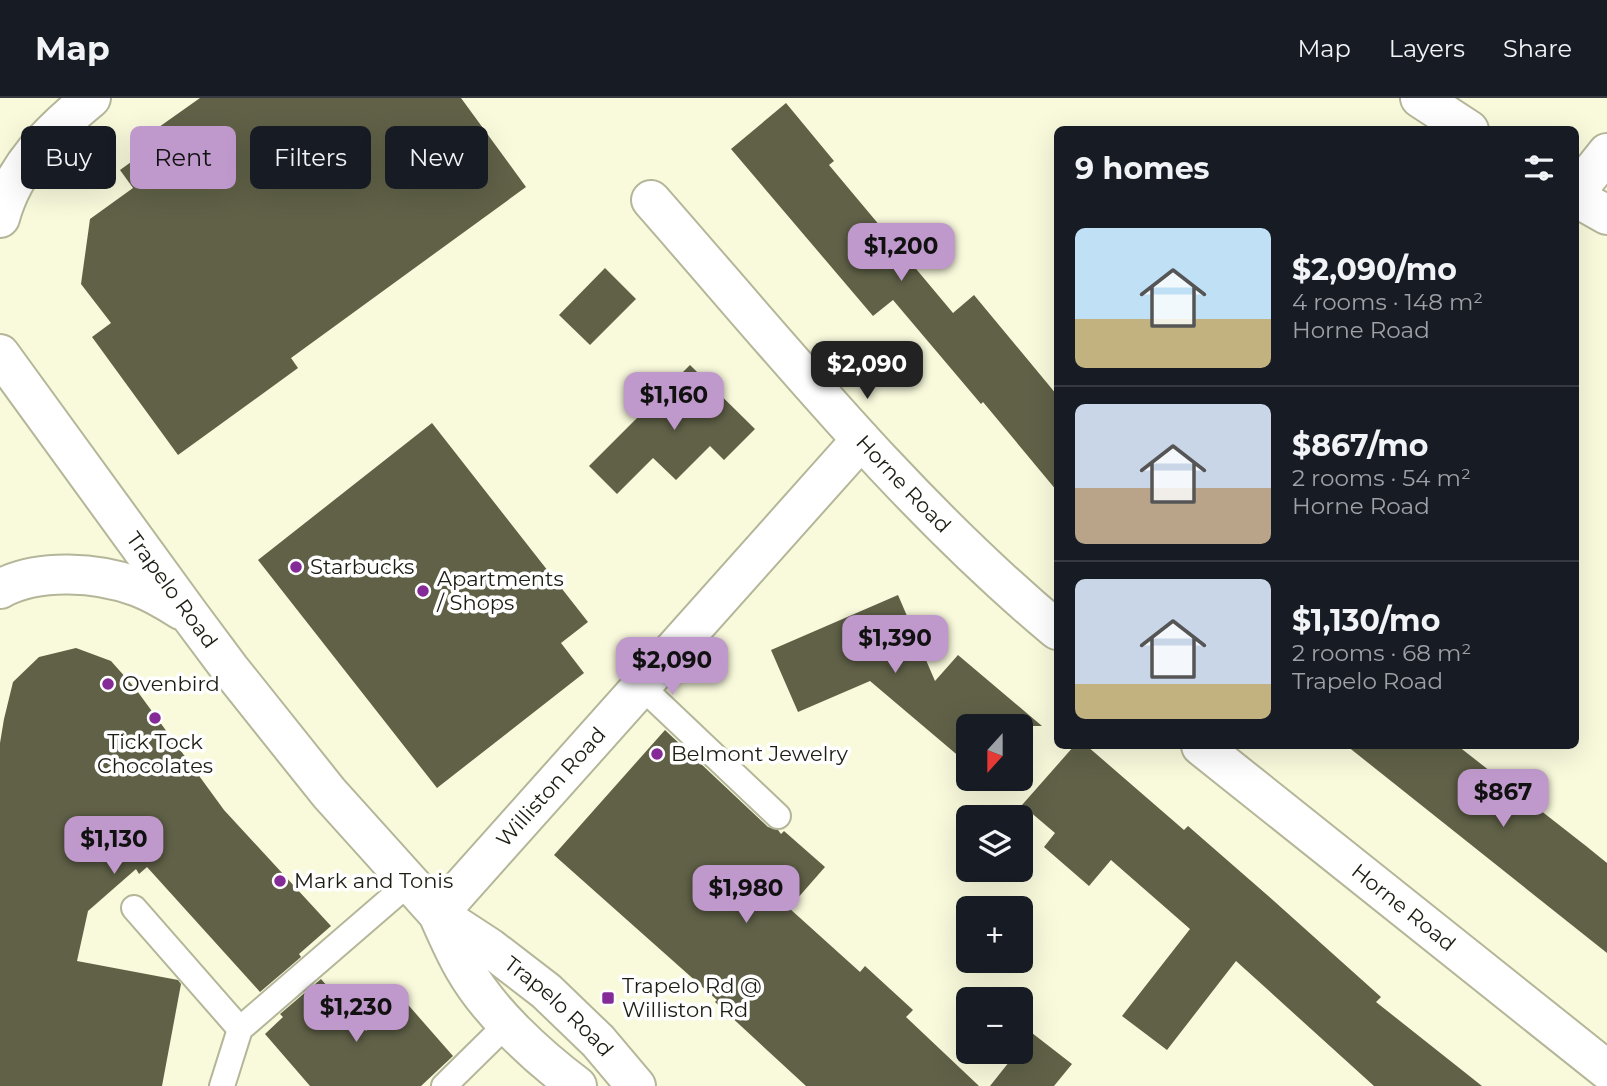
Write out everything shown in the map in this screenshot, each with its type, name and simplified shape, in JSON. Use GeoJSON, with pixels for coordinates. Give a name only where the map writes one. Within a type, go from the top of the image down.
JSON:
{"type":"FeatureCollection","features":[{"type":"Feature","properties":{"kind":"street"},"geometry":{"type":"LineString","coordinates":[[0,218],[8,193],[24,164],[55,129],[90,98]]}},
{"type":"Feature","properties":{"kind":"street"},"geometry":{"type":"LineString","coordinates":[[1420,98],[1463,126]]}},
{"type":"Feature","properties":{"kind":"street"},"geometry":{"type":"LineString","coordinates":[[1579,190],[1607,153]]}},
{"type":"Feature","properties":{"kind":"street"},"geometry":{"type":"LineString","coordinates":[[1579,198],[1607,215]]}},
{"type":"Feature","properties":{"kind":"street","name":"Horne Road"},"geometry":{"type":"LineString","coordinates":[[651,200],[861,440],[940,524],[1054,627]]}},
{"type":"Feature","properties":{"kind":"street","name":"Trapelo Road"},"geometry":{"type":"LineString","coordinates":[[0,354],[230,669],[330,793],[438,914],[490,948],[546,991],[611,1055],[636,1086]]}},
{"type":"Feature","properties":{"kind":"street","name":"Williston Road"},"geometry":{"type":"LineString","coordinates":[[438,914],[861,440]]}},
{"type":"Feature","properties":{"kind":"street"},"geometry":{"type":"LineString","coordinates":[[0,589],[9,584],[55,574],[108,579],[136,586],[189,614]]}},
{"type":"Feature","properties":{"kind":"street","name":"Horne Road"},"geometry":{"type":"LineString","coordinates":[[1205,749],[1607,1070]]}},
{"type":"Feature","properties":{"kind":"street","name":"Trapelo Road"},"geometry":{"type":"LineString","coordinates":[[438,914],[464,969],[478,990],[508,1024],[577,1086]]}},
{"type":"Feature","properties":{"kind":"lane"},"geometry":{"type":"LineString","coordinates":[[641,686],[778,816]]}},
{"type":"Feature","properties":{"kind":"lane"},"geometry":{"type":"LineString","coordinates":[[222,1086],[240,1029],[409,883]]}},
{"type":"Feature","properties":{"kind":"lane"},"geometry":{"type":"LineString","coordinates":[[134,908],[240,1029]]}},
{"type":"Feature","properties":{"kind":"lane"},"geometry":{"type":"LineString","coordinates":[[444,1086],[508,1024]]}},
{"type":"Feature","properties":{"kind":"lane"},"geometry":{"type":"LineString","coordinates":[[583,1086],[611,1055]]}},
{"type":"Feature","properties":{"kind":"building"},"geometry":{"type":"Polygon","coordinates":[[[200,98],[461,98],[481,126],[385,126],[385,189],[488,189],[488,135],[526,187],[291,358],[298,368],[178,455],[92,337],[111,323],[81,284],[90,219],[132,189],[236,189],[236,126],[160,126],[200,98]]]}},
{"type":"Feature","properties":{"kind":"building"},"geometry":{"type":"Polygon","coordinates":[[[786,103],[834,161],[829,165],[953,313],[974,295],[1054,391],[1054,487],[893,300],[873,316],[731,149],[786,103]]]}},
{"type":"Feature","properties":{"kind":"building"},"geometry":{"type":"Polygon","coordinates":[[[130,163],[130,184],[120,170],[130,163]]]}},
{"type":"Feature","properties":{"kind":"building"},"geometry":{"type":"Polygon","coordinates":[[[605,268],[636,299],[590,345],[559,315],[605,268]]]}},
{"type":"Feature","properties":{"kind":"building"},"geometry":{"type":"Polygon","coordinates":[[[690,365],[755,429],[724,460],[710,446],[676,480],[653,458],[617,494],[589,466],[690,365]]]}},
{"type":"Feature","properties":{"kind":"building","name":"Apartments / Shops"},"geometry":{"type":"Polygon","coordinates":[[[432,423],[588,622],[561,643],[584,673],[437,788],[258,560],[432,423]]]}},
{"type":"Feature","properties":{"kind":"building"},"geometry":{"type":"Polygon","coordinates":[[[898,595],[935,681],[958,655],[1028,714],[956,714],[956,754],[870,681],[798,712],[771,650],[898,595]]]}},
{"type":"Feature","properties":{"kind":"building"},"geometry":{"type":"Polygon","coordinates":[[[76,648],[111,661],[135,688],[224,810],[331,926],[299,954],[301,957],[260,992],[147,867],[139,874],[136,869],[88,911],[77,961],[178,980],[181,984],[162,1086],[0,1086],[0,743],[4,719],[13,682],[39,657],[76,648]]]}},
{"type":"Feature","properties":{"kind":"building"},"geometry":{"type":"Polygon","coordinates":[[[1033,718],[1042,726],[1033,726],[1033,718]]]}},
{"type":"Feature","properties":{"kind":"building"},"geometry":{"type":"Polygon","coordinates":[[[665,730],[768,827],[781,834],[784,831],[825,867],[789,908],[860,972],[865,966],[913,1010],[906,1017],[979,1086],[806,1086],[715,1002],[717,1000],[554,855],[665,730]]]}},
{"type":"Feature","properties":{"kind":"building"},"geometry":{"type":"Polygon","coordinates":[[[1071,749],[1090,749],[1184,830],[1188,826],[1266,894],[1381,997],[1376,1002],[1482,1086],[1374,1086],[1236,961],[1167,1050],[1122,1016],[1190,929],[1111,860],[1089,886],[1044,847],[1055,833],[1033,814],[1033,805],[1022,805],[1071,749]]]}},
{"type":"Feature","properties":{"kind":"building"},"geometry":{"type":"Polygon","coordinates":[[[1351,749],[1462,749],[1586,846],[1607,863],[1607,953],[1351,749]]]}},
{"type":"Feature","properties":{"kind":"building"},"geometry":{"type":"Polygon","coordinates":[[[321,979],[366,1031],[403,999],[453,1056],[421,1086],[310,1086],[265,1034],[283,1017],[280,1014],[321,979]]]}},
{"type":"Feature","properties":{"kind":"building"},"geometry":{"type":"Polygon","coordinates":[[[1033,1034],[1072,1064],[1054,1086],[990,1086],[1007,1064],[1033,1064],[1033,1034]]]}},
{"type":"Feature","properties":{"kind":"place","name":"Starbucks"},"geometry":{"type":"Point","coordinates":[296,567]}},
{"type":"Feature","properties":{"kind":"place","name":"Apartments / Shops"},"geometry":{"type":"Point","coordinates":[423,591]}},
{"type":"Feature","properties":{"kind":"place","name":"Ovenbird"},"geometry":{"type":"Point","coordinates":[108,684]}},
{"type":"Feature","properties":{"kind":"place","name":"Tick Tock Chocolates"},"geometry":{"type":"Point","coordinates":[155,718]}},
{"type":"Feature","properties":{"kind":"place","name":"Belmont Jewelry"},"geometry":{"type":"Point","coordinates":[657,754]}},
{"type":"Feature","properties":{"kind":"place","name":"Mark and Tonis"},"geometry":{"type":"Point","coordinates":[280,881]}},
{"type":"Feature","properties":{"kind":"place","name":"Trapelo Rd @ Williston Rd"},"geometry":{"type":"Point","coordinates":[608,998]}}]}
